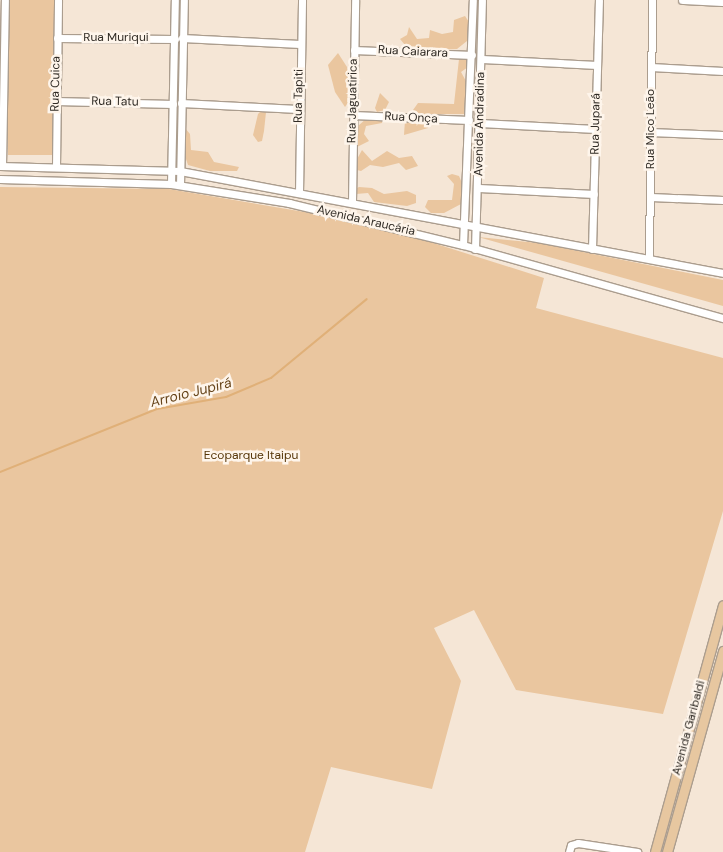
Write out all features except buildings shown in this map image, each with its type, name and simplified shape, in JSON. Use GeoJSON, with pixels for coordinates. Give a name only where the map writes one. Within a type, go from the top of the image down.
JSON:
{"type":"FeatureCollection","features":[{"type":"Feature","properties":{"kind":"main road","name":"Avenida Garibaldi"},"geometry":{"type":"LineString","coordinates":[[655,852],[723,605]]}},
{"type":"Feature","properties":{"kind":"main road","name":"Avenida Garibaldi"},"geometry":{"type":"LineString","coordinates":[[667,852],[720,676],[723,651]]}},
{"type":"Feature","properties":{"kind":"street"},"geometry":{"type":"LineString","coordinates":[[1,166],[2,31],[5,0]]}},
{"type":"Feature","properties":{"kind":"street","name":"Rua Cuica"},"geometry":{"type":"LineString","coordinates":[[56,167],[58,0]]}},
{"type":"Feature","properties":{"kind":"street"},"geometry":{"type":"LineString","coordinates":[[176,0],[179,38]]}},
{"type":"Feature","properties":{"kind":"street"},"geometry":{"type":"LineString","coordinates":[[171,184],[177,104],[179,38],[184,0]]}},
{"type":"Feature","properties":{"kind":"street","name":"Rua Tapiti"},"geometry":{"type":"LineString","coordinates":[[299,193],[298,109],[302,0]]}},
{"type":"Feature","properties":{"kind":"street","name":"Rua Jaguatirica"},"geometry":{"type":"LineString","coordinates":[[352,202],[354,0]]}},
{"type":"Feature","properties":{"kind":"street","name":"Avenida Andradina"},"geometry":{"type":"LineString","coordinates":[[463,245],[473,0]]}},
{"type":"Feature","properties":{"kind":"street","name":"Avenida Andradina"},"geometry":{"type":"LineString","coordinates":[[475,248],[479,188],[482,0]]}},
{"type":"Feature","properties":{"kind":"street","name":"Rua Jupará"},"geometry":{"type":"LineString","coordinates":[[592,249],[599,0]]}},
{"type":"Feature","properties":{"kind":"street","name":"Rua Mico Leão"},"geometry":{"type":"LineString","coordinates":[[649,258],[652,0]]}},
{"type":"Feature","properties":{"kind":"street"},"geometry":{"type":"LineString","coordinates":[[682,0],[723,2]]}},
{"type":"Feature","properties":{"kind":"street","name":"Rua Muriqui"},"geometry":{"type":"LineString","coordinates":[[57,38],[179,38],[300,44]]}},
{"type":"Feature","properties":{"kind":"street","name":"Rua Caiarara"},"geometry":{"type":"LineString","coordinates":[[354,50],[472,55]]}},
{"type":"Feature","properties":{"kind":"street"},"geometry":{"type":"LineString","coordinates":[[482,59],[597,64]]}},
{"type":"Feature","properties":{"kind":"street"},"geometry":{"type":"LineString","coordinates":[[651,67],[723,71]]}},
{"type":"Feature","properties":{"kind":"street","name":"Rua Tatu"},"geometry":{"type":"LineString","coordinates":[[56,101],[298,109]]}},
{"type":"Feature","properties":{"kind":"street"},"geometry":{"type":"LineString","coordinates":[[177,104],[180,185]]}},
{"type":"Feature","properties":{"kind":"street","name":"Rua Onça"},"geometry":{"type":"LineString","coordinates":[[353,115],[469,120]]}},
{"type":"Feature","properties":{"kind":"street"},"geometry":{"type":"LineString","coordinates":[[480,123],[596,129]]}},
{"type":"Feature","properties":{"kind":"street"},"geometry":{"type":"LineString","coordinates":[[650,132],[723,135]]}},
{"type":"Feature","properties":{"kind":"street","name":"Avenida Araucária"},"geometry":{"type":"LineString","coordinates":[[1,166],[180,171],[723,273]]}},
{"type":"Feature","properties":{"kind":"street","name":"Avenida Araucária"},"geometry":{"type":"LineString","coordinates":[[0,179],[171,184],[349,215],[475,248],[723,318]]}},
{"type":"Feature","properties":{"kind":"street"},"geometry":{"type":"LineString","coordinates":[[479,188],[594,194]]}},
{"type":"Feature","properties":{"kind":"street"},"geometry":{"type":"LineString","coordinates":[[650,197],[723,200]]}},
{"type":"Feature","properties":{"kind":"street"},"geometry":{"type":"LineString","coordinates":[[569,852],[571,845],[578,843],[637,852]]}},
{"type":"Feature","properties":{"kind":"green space"},"geometry":{"type":"Polygon","coordinates":[[[8,0],[55,0],[55,155],[8,155],[8,0]]]}},
{"type":"Feature","properties":{"kind":"green space"},"geometry":{"type":"Polygon","coordinates":[[[465,16],[469,22],[467,41],[457,49],[427,50],[405,45],[400,39],[407,35],[409,27],[417,39],[429,38],[430,30],[442,34],[453,32],[454,20],[465,16]]]}},
{"type":"Feature","properties":{"kind":"green space"},"geometry":{"type":"Polygon","coordinates":[[[338,53],[347,67],[349,101],[345,107],[335,92],[328,65],[338,53]]]}},
{"type":"Feature","properties":{"kind":"green space"},"geometry":{"type":"Polygon","coordinates":[[[459,59],[469,60],[468,67],[461,72],[467,83],[464,114],[415,114],[413,110],[418,103],[454,104],[459,59]]]}},
{"type":"Feature","properties":{"kind":"green space"},"geometry":{"type":"Polygon","coordinates":[[[380,93],[389,102],[385,110],[377,112],[375,108],[380,93]]]}},
{"type":"Feature","properties":{"kind":"green space"},"geometry":{"type":"Polygon","coordinates":[[[263,109],[266,112],[264,131],[262,141],[258,142],[253,135],[258,114],[263,109]]]}},
{"type":"Feature","properties":{"kind":"green space"},"geometry":{"type":"Polygon","coordinates":[[[367,118],[383,119],[382,123],[366,126],[364,134],[369,141],[357,147],[358,126],[367,118]]]}},
{"type":"Feature","properties":{"kind":"green space"},"geometry":{"type":"Polygon","coordinates":[[[405,120],[432,121],[428,128],[404,135],[405,120]]]}},
{"type":"Feature","properties":{"kind":"green space"},"geometry":{"type":"Polygon","coordinates":[[[185,128],[190,134],[191,150],[208,152],[214,162],[239,167],[237,171],[210,171],[188,165],[184,153],[185,128]]]}},
{"type":"Feature","properties":{"kind":"green space"},"geometry":{"type":"Polygon","coordinates":[[[362,150],[372,161],[387,151],[399,158],[412,156],[418,166],[406,170],[399,163],[383,167],[370,165],[361,171],[357,170],[356,161],[362,150]]]}},
{"type":"Feature","properties":{"kind":"green space"},"geometry":{"type":"Polygon","coordinates":[[[452,174],[459,176],[462,183],[461,204],[444,213],[431,213],[425,207],[428,200],[452,200],[454,184],[447,176],[452,174]]]}},
{"type":"Feature","properties":{"kind":"green space","name":"Ecoparque Itaipu"},"geometry":{"type":"Polygon","coordinates":[[[0,187],[169,189],[370,223],[544,278],[536,308],[723,358],[723,511],[663,714],[516,690],[474,610],[434,628],[461,681],[432,789],[331,767],[305,852],[0,852],[0,187]]]}},
{"type":"Feature","properties":{"kind":"green space"},"geometry":{"type":"Polygon","coordinates":[[[359,187],[372,188],[384,194],[407,191],[416,195],[416,203],[407,206],[374,202],[368,193],[356,194],[355,189],[359,187]]]}},
{"type":"Feature","properties":{"kind":"green space"},"geometry":{"type":"Polygon","coordinates":[[[478,237],[538,243],[723,280],[723,306],[478,237]]]}},
{"type":"Feature","properties":{"kind":"waterway","name":"Arroio Jupirá"},"geometry":{"type":"LineString","coordinates":[[0,472],[157,409],[226,397],[271,378],[367,299]]}}]}
